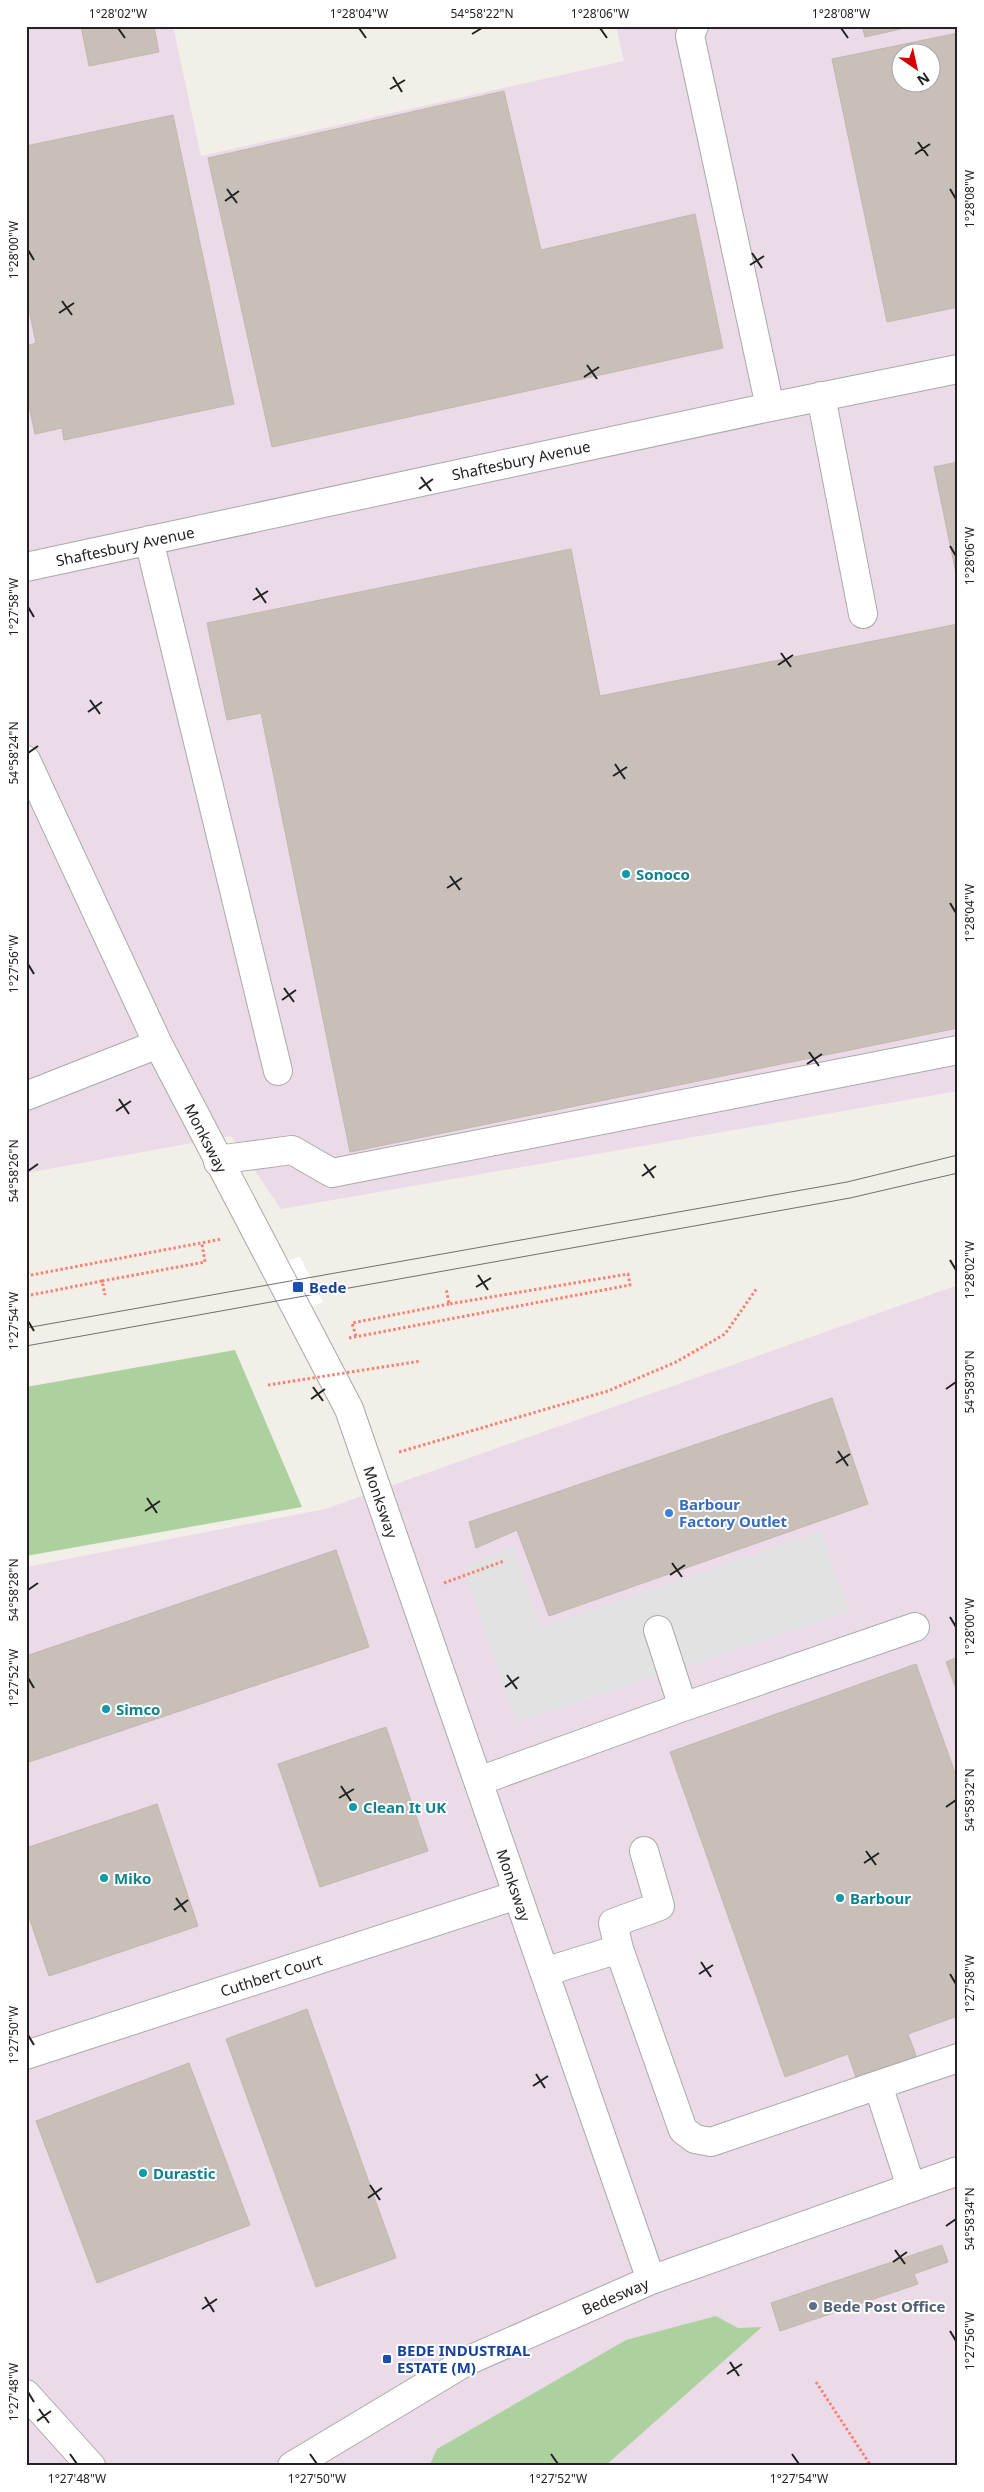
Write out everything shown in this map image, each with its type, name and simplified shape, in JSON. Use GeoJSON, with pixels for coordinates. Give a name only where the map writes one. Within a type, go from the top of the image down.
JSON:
{"type":"FeatureCollection","features":[{"type":"Feature","properties":{"kind":"street"},"geometry":{"type":"LineString","coordinates":[[694,26],[690,36],[770,407]]}},
{"type":"Feature","properties":{"kind":"street","name":"Shaftesbury Avenue"},"geometry":{"type":"LineString","coordinates":[[26,568],[821,396],[958,369]]}},
{"type":"Feature","properties":{"kind":"street"},"geometry":{"type":"LineString","coordinates":[[821,396],[863,614]]}},
{"type":"Feature","properties":{"kind":"street"},"geometry":{"type":"LineString","coordinates":[[149,540],[278,1071]]}},
{"type":"Feature","properties":{"kind":"street","name":"Monksway"},"geometry":{"type":"LineString","coordinates":[[26,760],[158,1044],[348,1409],[480,1781],[517,1895],[651,2280]]}},
{"type":"Feature","properties":{"kind":"street"},"geometry":{"type":"LineString","coordinates":[[26,1096],[158,1044]]}},
{"type":"Feature","properties":{"kind":"street"},"geometry":{"type":"LineString","coordinates":[[218,1162],[292,1150],[332,1173],[958,1050]]}},
{"type":"Feature","properties":{"kind":"street"},"geometry":{"type":"LineString","coordinates":[[480,1781],[683,1707],[915,1627]]}},
{"type":"Feature","properties":{"kind":"street"},"geometry":{"type":"LineString","coordinates":[[658,1630],[683,1707]]}},
{"type":"Feature","properties":{"kind":"street"},"geometry":{"type":"LineString","coordinates":[[644,1851],[660,1906],[613,1923],[620,1949],[683,2130],[695,2139],[711,2142],[958,2058]]}},
{"type":"Feature","properties":{"kind":"street","name":"Cuthbert Court"},"geometry":{"type":"LineString","coordinates":[[26,2055],[517,1895]]}},
{"type":"Feature","properties":{"kind":"street"},"geometry":{"type":"LineString","coordinates":[[544,1972],[620,1949]]}},
{"type":"Feature","properties":{"kind":"street"},"geometry":{"type":"LineString","coordinates":[[878,2085],[911,2187]]}},
{"type":"Feature","properties":{"kind":"street","name":"Bedesway"},"geometry":{"type":"LineString","coordinates":[[296,2464],[467,2361],[651,2280],[958,2171]]}},
{"type":"Feature","properties":{"kind":"street"},"geometry":{"type":"LineString","coordinates":[[26,2394],[91,2466]]}},
{"type":"Feature","properties":{"kind":"path"},"geometry":{"type":"LineString","coordinates":[[26,1276],[226,1238]]}},
{"type":"Feature","properties":{"kind":"path"},"geometry":{"type":"LineString","coordinates":[[26,1296],[205,1262],[202,1244]]}},
{"type":"Feature","properties":{"kind":"path"},"geometry":{"type":"LineString","coordinates":[[314,1344],[630,1285],[628,1274],[449,1304],[352,1323],[356,1336]]}},
{"type":"Feature","properties":{"kind":"path"},"geometry":{"type":"LineString","coordinates":[[102,1281],[105,1294]]}},
{"type":"Feature","properties":{"kind":"path"},"geometry":{"type":"LineString","coordinates":[[446,1288],[449,1304]]}},
{"type":"Feature","properties":{"kind":"path"},"geometry":{"type":"LineString","coordinates":[[367,1462],[608,1391],[676,1362],[725,1334],[757,1288]]}},
{"type":"Feature","properties":{"kind":"path"},"geometry":{"type":"LineString","coordinates":[[268,1385],[421,1361]]}},
{"type":"Feature","properties":{"kind":"path"},"geometry":{"type":"LineString","coordinates":[[414,1594],[504,1560]]}},
{"type":"Feature","properties":{"kind":"path"},"geometry":{"type":"LineString","coordinates":[[816,2382],[871,2466]]}},
{"type":"Feature","properties":{"kind":"shaded area"},"geometry":{"type":"Polygon","coordinates":[[[26,26],[173,26],[201,156],[624,61],[616,26],[958,26],[958,1091],[281,1209],[231,1136],[26,1173],[26,26]]]}},
{"type":"Feature","properties":{"kind":"shaded area"},"geometry":{"type":"Polygon","coordinates":[[[958,1285],[958,2466],[26,2466],[26,1567],[325,1509],[958,1285]]]}},
{"type":"Feature","properties":{"kind":"shaded area"},"geometry":{"type":"Polygon","coordinates":[[[821,1531],[850,1612],[517,1723],[463,1566],[513,1547],[540,1628],[821,1531]]]}},
{"type":"Feature","properties":{"kind":"green space"},"geometry":{"type":"Polygon","coordinates":[[[235,1350],[302,1507],[26,1556],[26,1387],[235,1350]]]}},
{"type":"Feature","properties":{"kind":"green space"},"geometry":{"type":"Polygon","coordinates":[[[716,2316],[738,2328],[762,2327],[605,2466],[429,2466],[437,2449],[626,2340],[716,2316]]]}},
{"type":"Feature","properties":{"kind":"pier"},"geometry":{"type":"Polygon","coordinates":[[[300,1257],[323,1302],[286,1316],[263,1268],[300,1257]]]}},
{"type":"Feature","properties":{"kind":"building"},"geometry":{"type":"Polygon","coordinates":[[[81,26],[154,26],[159,52],[89,66],[81,26]]]}},
{"type":"Feature","properties":{"kind":"building"},"geometry":{"type":"Polygon","coordinates":[[[862,26],[914,26],[865,37],[862,26]]]}},
{"type":"Feature","properties":{"kind":"building"},"geometry":{"type":"Polygon","coordinates":[[[958,33],[958,307],[887,322],[832,59],[892,47],[892,92],[942,92],[942,42],[914,42],[958,33]]]}},
{"type":"Feature","properties":{"kind":"building"},"geometry":{"type":"Polygon","coordinates":[[[504,91],[541,250],[695,214],[723,348],[272,447],[208,158],[504,91]]]}},
{"type":"Feature","properties":{"kind":"building"},"geometry":{"type":"Polygon","coordinates":[[[173,115],[234,404],[64,440],[62,428],[35,434],[26,392],[26,346],[36,343],[26,295],[26,146],[173,115]]]}},
{"type":"Feature","properties":{"kind":"building"},"geometry":{"type":"Polygon","coordinates":[[[958,462],[958,583],[934,467],[958,462]]]}},
{"type":"Feature","properties":{"kind":"building","name":"Sonoco"},"geometry":{"type":"Polygon","coordinates":[[[571,549],[600,696],[958,624],[958,1028],[350,1152],[261,713],[227,720],[207,623],[571,549]]]}},
{"type":"Feature","properties":{"kind":"building","name":"Barbour Factory Outlet"},"geometry":{"type":"Polygon","coordinates":[[[832,1398],[868,1504],[549,1616],[517,1530],[476,1548],[469,1522],[832,1398]]]}},
{"type":"Feature","properties":{"kind":"building","name":"Simco"},"geometry":{"type":"Polygon","coordinates":[[[336,1550],[369,1647],[26,1763],[26,1656],[336,1550]]]}},
{"type":"Feature","properties":{"kind":"building"},"geometry":{"type":"Polygon","coordinates":[[[958,1657],[958,1694],[946,1662],[958,1657]]]}},
{"type":"Feature","properties":{"kind":"building","name":"Barbour"},"geometry":{"type":"Polygon","coordinates":[[[916,1664],[958,1781],[958,2016],[908,2034],[918,2061],[858,2083],[848,2054],[785,2077],[670,1752],[916,1664]]]}},
{"type":"Feature","properties":{"kind":"building","name":"Clean It UK"},"geometry":{"type":"Polygon","coordinates":[[[386,1727],[428,1851],[320,1887],[278,1764],[386,1727]]]}},
{"type":"Feature","properties":{"kind":"building","name":"Miko"},"geometry":{"type":"Polygon","coordinates":[[[157,1804],[198,1926],[49,1976],[26,1908],[26,1848],[157,1804]]]}},
{"type":"Feature","properties":{"kind":"building"},"geometry":{"type":"Polygon","coordinates":[[[307,2009],[396,2258],[316,2287],[226,2039],[307,2009]]]}},
{"type":"Feature","properties":{"kind":"building","name":"Durastic"},"geometry":{"type":"Polygon","coordinates":[[[189,2063],[250,2225],[97,2283],[36,2121],[189,2063]]]}},
{"type":"Feature","properties":{"kind":"building"},"geometry":{"type":"Polygon","coordinates":[[[942,2245],[948,2262],[914,2274],[918,2284],[780,2331],[771,2303],[942,2245]]]}},
{"type":"Feature","properties":{"kind":"tram line"},"geometry":{"type":"LineString","coordinates":[[26,1328],[847,1182],[958,1155]]}},
{"type":"Feature","properties":{"kind":"tram line"},"geometry":{"type":"LineString","coordinates":[[26,1346],[850,1198],[958,1173]]}},
{"type":"Feature","properties":{"kind":"place","name":"Sonoco"},"geometry":{"type":"Point","coordinates":[626,874]}},
{"type":"Feature","properties":{"kind":"place","name":"Bede"},"geometry":{"type":"Point","coordinates":[298,1287]}},
{"type":"Feature","properties":{"kind":"place","name":"Barbour Factory Outlet"},"geometry":{"type":"Point","coordinates":[669,1513]}},
{"type":"Feature","properties":{"kind":"place","name":"Simco"},"geometry":{"type":"Point","coordinates":[106,1709]}},
{"type":"Feature","properties":{"kind":"place","name":"Clean It UK"},"geometry":{"type":"Point","coordinates":[353,1807]}},
{"type":"Feature","properties":{"kind":"place","name":"Miko"},"geometry":{"type":"Point","coordinates":[104,1878]}},
{"type":"Feature","properties":{"kind":"place","name":"Barbour"},"geometry":{"type":"Point","coordinates":[840,1898]}},
{"type":"Feature","properties":{"kind":"place","name":"Durastic"},"geometry":{"type":"Point","coordinates":[143,2173]}},
{"type":"Feature","properties":{"kind":"place","name":"Bede Post Office"},"geometry":{"type":"Point","coordinates":[813,2306]}},
{"type":"Feature","properties":{"kind":"place","name":"BEDE INDUSTRIAL ESTATE (M)"},"geometry":{"type":"Point","coordinates":[387,2359]}}]}
